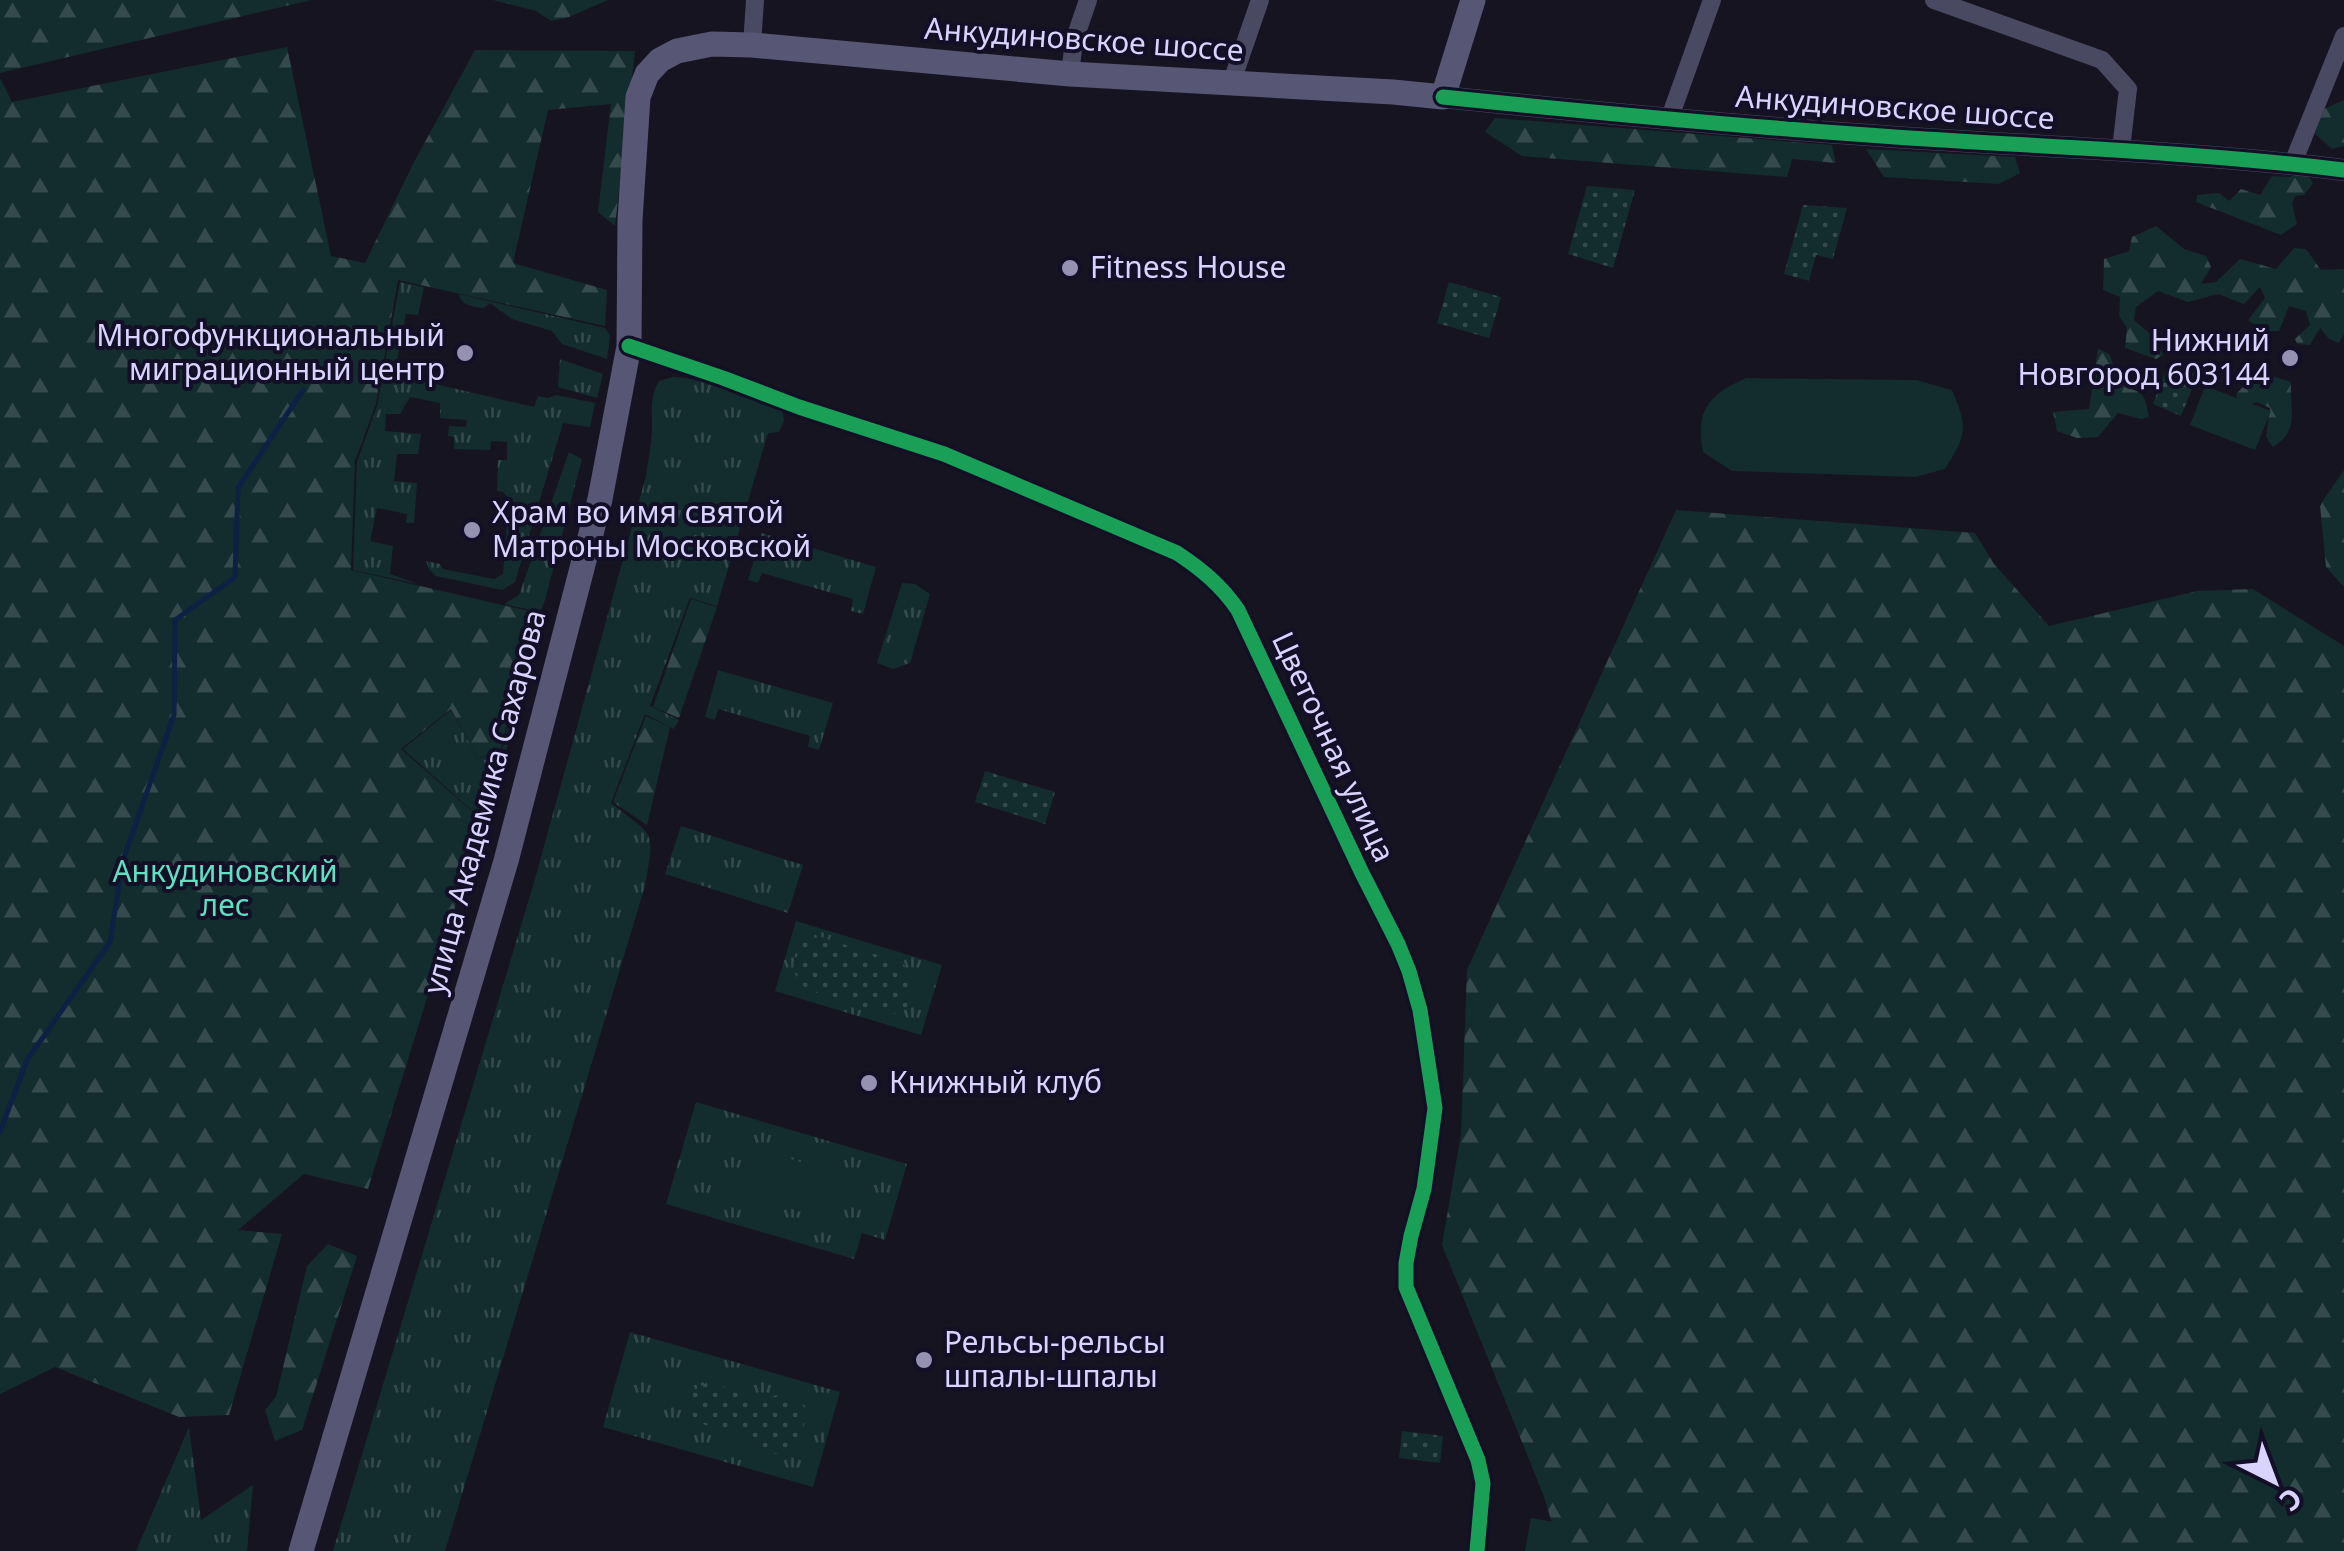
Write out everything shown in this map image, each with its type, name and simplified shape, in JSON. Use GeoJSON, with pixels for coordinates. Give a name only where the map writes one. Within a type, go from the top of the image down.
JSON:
{"type":"FeatureCollection","features":[{"type":"Feature","properties":{"kind":"main road"},"geometry":{"type":"LineString","coordinates":[[1443,96],[1474,0]]}},
{"type":"Feature","properties":{"kind":"main road","name":"Анкудиновское шоссе"},"geometry":{"type":"LineString","coordinates":[[660,60],[677,51],[712,44],[752,45],[1070,74],[1443,96]]}},
{"type":"Feature","properties":{"kind":"main road","name":"улица Академика Сахарова"},"geometry":{"type":"LineString","coordinates":[[301,1551],[506,861],[602,492],[628,346],[630,220],[638,97],[647,74],[660,60]]}},
{"type":"Feature","properties":{"kind":"street"},"geometry":{"type":"LineString","coordinates":[[752,45],[755,0]]}},
{"type":"Feature","properties":{"kind":"street"},"geometry":{"type":"LineString","coordinates":[[1070,74],[1074,41],[1088,0]]}},
{"type":"Feature","properties":{"kind":"street"},"geometry":{"type":"LineString","coordinates":[[1231,84],[1260,0]]}},
{"type":"Feature","properties":{"kind":"street"},"geometry":{"type":"LineString","coordinates":[[1669,120],[1712,0]]}},
{"type":"Feature","properties":{"kind":"street"},"geometry":{"type":"LineString","coordinates":[[1934,0],[2102,60],[2128,89],[2121,150]]}},
{"type":"Feature","properties":{"kind":"street"},"geometry":{"type":"LineString","coordinates":[[2293,164],[2344,36]]}},
{"type":"Feature","properties":{"kind":"street","name":"Анкудиновское шоссе"},"geometry":{"type":"LineString","coordinates":[[1443,96],[1669,120],[2121,150],[2344,170]]}},
{"type":"Feature","properties":{"kind":"street","name":"Цветочная улица"},"geometry":{"type":"LineString","coordinates":[[628,346],[944,454],[1176,553],[1226,592],[1410,971],[1420,1010],[1434,1108],[1424,1190],[1406,1264],[1406,1286],[1478,1460],[1483,1483],[1477,1551]]}},
{"type":"Feature","properties":{"kind":"green space"},"geometry":{"type":"Polygon","coordinates":[[[0,0],[311,0],[0,73],[0,0]]]}},
{"type":"Feature","properties":{"kind":"green space"},"geometry":{"type":"Polygon","coordinates":[[[493,0],[608,0],[551,21],[536,11],[493,0]]]}},
{"type":"Feature","properties":{"kind":"green space","name":"Анкудиновский лес"},"geometry":{"type":"Polygon","coordinates":[[[287,47],[331,256],[365,263],[475,50],[635,51],[615,226],[598,212],[611,104],[548,110],[513,263],[607,290],[605,326],[398,280],[376,404],[355,461],[351,570],[533,612],[501,749],[478,759],[451,709],[401,749],[482,820],[368,1189],[304,1174],[238,1230],[282,1234],[229,1415],[179,1417],[55,1367],[0,1394],[0,78],[12,102],[287,47]]]}},
{"type":"Feature","properties":{"kind":"green space"},"geometry":{"type":"Polygon","coordinates":[[[2344,100],[2344,146],[2332,149],[2315,134],[2324,109],[2344,100]]]}},
{"type":"Feature","properties":{"kind":"green space"},"geometry":{"type":"Polygon","coordinates":[[[1495,118],[1832,145],[1836,163],[1792,159],[1787,177],[1522,156],[1485,132],[1495,118]]]}},
{"type":"Feature","properties":{"kind":"green space"},"geometry":{"type":"Polygon","coordinates":[[[1866,149],[2015,157],[2020,173],[1999,184],[1884,177],[1866,149]]]}},
{"type":"Feature","properties":{"kind":"green space"},"geometry":{"type":"Polygon","coordinates":[[[2305,171],[2313,183],[2304,195],[2295,196],[2292,204],[2297,224],[2281,235],[2196,202],[2197,195],[2219,193],[2229,201],[2241,189],[2260,195],[2272,176],[2290,177],[2305,171]]]}},
{"type":"Feature","properties":{"kind":"green space"},"geometry":{"type":"Polygon","coordinates":[[[1587,186],[1635,190],[1613,268],[1568,254],[1587,186]]]}},
{"type":"Feature","properties":{"kind":"green space"},"geometry":{"type":"Polygon","coordinates":[[[1803,205],[1847,208],[1833,259],[1816,255],[1809,281],[1784,274],[1803,205]]]}},
{"type":"Feature","properties":{"kind":"green space"},"geometry":{"type":"Polygon","coordinates":[[[2156,226],[2184,249],[2206,256],[2211,267],[2201,284],[2216,282],[2240,259],[2276,269],[2294,248],[2306,249],[2321,270],[2344,269],[2344,334],[2339,343],[2329,339],[2320,328],[2310,345],[2297,344],[2295,339],[2310,325],[2306,311],[2289,306],[2279,331],[2264,331],[2248,320],[2265,298],[2260,287],[2244,304],[2218,294],[2188,302],[2158,291],[2136,307],[2134,320],[2155,338],[2163,355],[2156,359],[2125,348],[2127,328],[2119,316],[2120,297],[2103,290],[2104,259],[2129,251],[2132,237],[2156,226]]]}},
{"type":"Feature","properties":{"kind":"green space"},"geometry":{"type":"Polygon","coordinates":[[[400,282],[424,287],[418,315],[406,314],[397,361],[411,366],[409,378],[534,407],[538,396],[556,395],[595,403],[590,427],[563,423],[515,582],[502,590],[436,576],[426,561],[440,564],[443,569],[494,579],[503,574],[509,499],[497,491],[498,460],[507,460],[507,442],[491,441],[490,450],[454,449],[454,437],[448,436],[449,426],[466,427],[467,420],[440,418],[440,403],[410,397],[400,414],[386,414],[385,431],[421,434],[418,454],[397,454],[394,481],[417,483],[414,523],[406,523],[407,514],[377,508],[370,541],[393,546],[390,574],[418,584],[353,570],[357,462],[377,406],[400,282]]]}},
{"type":"Feature","properties":{"kind":"green space"},"geometry":{"type":"Polygon","coordinates":[[[1449,282],[1501,297],[1489,338],[1437,323],[1449,282]]]}},
{"type":"Feature","properties":{"kind":"green space"},"geometry":{"type":"Polygon","coordinates":[[[459,294],[605,328],[610,336],[607,359],[562,344],[552,331],[512,319],[490,303],[483,308],[468,305],[459,294]]]}},
{"type":"Feature","properties":{"kind":"green space"},"geometry":{"type":"Polygon","coordinates":[[[2098,348],[2110,355],[2126,388],[2144,397],[2149,417],[2141,419],[2118,413],[2098,437],[2077,438],[2057,431],[2053,412],[2089,409],[2098,348]]]}},
{"type":"Feature","properties":{"kind":"green space"},"geometry":{"type":"Polygon","coordinates":[[[560,359],[603,374],[597,398],[558,387],[560,359]]]}},
{"type":"Feature","properties":{"kind":"green space"},"geometry":{"type":"Polygon","coordinates":[[[2169,362],[2198,374],[2181,416],[2153,404],[2169,362]]]}},
{"type":"Feature","properties":{"kind":"green space"},"geometry":{"type":"Polygon","coordinates":[[[2258,372],[2291,382],[2290,426],[2273,447],[2266,437],[2270,408],[2257,402],[2240,408],[2236,394],[2258,372]]]}},
{"type":"Feature","properties":{"kind":"green space"},"geometry":{"type":"Polygon","coordinates":[[[673,377],[701,381],[743,395],[783,412],[784,421],[779,432],[768,433],[717,606],[690,598],[650,706],[679,720],[674,729],[645,714],[611,803],[648,836],[650,853],[645,886],[445,1551],[333,1551],[535,879],[646,476],[654,392],[659,381],[673,377]]]}},
{"type":"Feature","properties":{"kind":"green space"},"geometry":{"type":"Polygon","coordinates":[[[1746,378],[1916,380],[1952,390],[1963,422],[1961,439],[1945,469],[1915,477],[1732,471],[1703,452],[1701,425],[1714,398],[1746,378]]]}},
{"type":"Feature","properties":{"kind":"green space"},"geometry":{"type":"Polygon","coordinates":[[[2205,386],[2271,411],[2255,450],[2190,425],[2205,386]]]}},
{"type":"Feature","properties":{"kind":"green space"},"geometry":{"type":"Polygon","coordinates":[[[569,452],[582,459],[540,612],[504,604],[519,595],[569,452]]]}},
{"type":"Feature","properties":{"kind":"green space"},"geometry":{"type":"Polygon","coordinates":[[[2344,470],[2344,587],[2326,567],[2320,505],[2344,470]]]}},
{"type":"Feature","properties":{"kind":"green space"},"geometry":{"type":"Polygon","coordinates":[[[1676,510],[1975,533],[1994,564],[2049,626],[2197,591],[2253,589],[2344,646],[2344,1551],[1556,1551],[1543,1494],[1442,1245],[1461,1134],[1467,970],[1676,510]]]}},
{"type":"Feature","properties":{"kind":"green space"},"geometry":{"type":"Polygon","coordinates":[[[762,533],[876,567],[863,614],[851,611],[853,599],[762,573],[758,583],[748,580],[762,533]]]}},
{"type":"Feature","properties":{"kind":"green space"},"geometry":{"type":"Polygon","coordinates":[[[902,583],[915,584],[930,594],[910,663],[893,669],[877,663],[902,583]]]}},
{"type":"Feature","properties":{"kind":"green space"},"geometry":{"type":"Polygon","coordinates":[[[691,599],[717,607],[679,718],[653,707],[691,599]]]}},
{"type":"Feature","properties":{"kind":"green space"},"geometry":{"type":"Polygon","coordinates":[[[718,670],[833,703],[819,750],[808,747],[810,736],[718,709],[715,720],[705,717],[718,670]]]}},
{"type":"Feature","properties":{"kind":"green space"},"geometry":{"type":"Polygon","coordinates":[[[451,710],[478,759],[502,750],[509,722],[516,718],[485,822],[403,749],[451,710]]]}},
{"type":"Feature","properties":{"kind":"green space"},"geometry":{"type":"Polygon","coordinates":[[[646,716],[670,727],[647,825],[613,802],[646,716]]]}},
{"type":"Feature","properties":{"kind":"green space"},"geometry":{"type":"Polygon","coordinates":[[[985,771],[1055,792],[1045,824],[975,802],[985,771]]]}},
{"type":"Feature","properties":{"kind":"green space"},"geometry":{"type":"Polygon","coordinates":[[[681,826],[803,865],[788,913],[665,874],[681,826]]]}},
{"type":"Feature","properties":{"kind":"green space"},"geometry":{"type":"Polygon","coordinates":[[[796,921],[942,965],[921,1035],[775,991],[796,921]]]}},
{"type":"Feature","properties":{"kind":"green space"},"geometry":{"type":"Polygon","coordinates":[[[821,937],[902,963],[912,978],[910,1003],[897,1013],[887,1014],[805,987],[794,971],[795,955],[803,943],[821,937]]]}},
{"type":"Feature","properties":{"kind":"green space"},"geometry":{"type":"Polygon","coordinates":[[[696,1102],[907,1164],[885,1240],[862,1233],[854,1259],[666,1204],[696,1102]]]}},
{"type":"Feature","properties":{"kind":"green space"},"geometry":{"type":"Polygon","coordinates":[[[769,1152],[841,1175],[846,1184],[838,1215],[828,1220],[759,1199],[753,1190],[754,1179],[761,1157],[769,1152]]]}},
{"type":"Feature","properties":{"kind":"green space"},"geometry":{"type":"Polygon","coordinates":[[[328,1244],[357,1256],[302,1430],[275,1441],[265,1410],[276,1397],[307,1266],[328,1244]]]}},
{"type":"Feature","properties":{"kind":"green space"},"geometry":{"type":"Polygon","coordinates":[[[630,1332],[840,1392],[813,1487],[603,1427],[630,1332]]]}},
{"type":"Feature","properties":{"kind":"green space"},"geometry":{"type":"Polygon","coordinates":[[[706,1383],[729,1388],[748,1403],[781,1395],[802,1402],[808,1410],[797,1449],[771,1453],[740,1426],[711,1427],[695,1419],[689,1403],[693,1391],[706,1383]]]}},
{"type":"Feature","properties":{"kind":"green space"},"geometry":{"type":"Polygon","coordinates":[[[189,1427],[201,1520],[253,1485],[247,1551],[136,1551],[189,1427]]]}},
{"type":"Feature","properties":{"kind":"green space"},"geometry":{"type":"Polygon","coordinates":[[[1402,1431],[1443,1436],[1440,1463],[1399,1458],[1402,1431]]]}},
{"type":"Feature","properties":{"kind":"green space"},"geometry":{"type":"Polygon","coordinates":[[[1531,1518],[1573,1525],[1569,1551],[1525,1551],[1531,1518]]]}},
{"type":"Feature","properties":{"kind":"waterway"},"geometry":{"type":"LineString","coordinates":[[0,1132],[27,1060],[110,942],[123,860],[174,715],[175,620],[235,577],[238,488],[303,390]]}},
{"type":"Feature","properties":{"kind":"cycle path"},"geometry":{"type":"LineString","coordinates":[[1443,97],[1772,128],[2171,154],[2344,170]]}},
{"type":"Feature","properties":{"kind":"cycle path"},"geometry":{"type":"LineString","coordinates":[[629,346],[944,454],[1177,553],[1210,578],[1238,610],[1398,944],[1420,1010],[1435,1108],[1424,1189],[1406,1263],[1406,1287],[1478,1460],[1483,1483],[1477,1551]]}},
{"type":"Feature","properties":{"kind":"place","name":"Fitness House"},"geometry":{"type":"Point","coordinates":[1070,268]}},
{"type":"Feature","properties":{"kind":"place","name":"Многофункциональный миграционный центр"},"geometry":{"type":"Point","coordinates":[465,353]}},
{"type":"Feature","properties":{"kind":"place","name":"Нижний Новгород 603144"},"geometry":{"type":"Point","coordinates":[2290,358]}},
{"type":"Feature","properties":{"kind":"place","name":"Храм во имя святой Матроны Московской"},"geometry":{"type":"Point","coordinates":[472,530]}},
{"type":"Feature","properties":{"kind":"place","name":"Книжный клуб"},"geometry":{"type":"Point","coordinates":[869,1083]}},
{"type":"Feature","properties":{"kind":"place","name":"Рельсы-рельсы шпалы-шпалы"},"geometry":{"type":"Point","coordinates":[924,1360]}}]}
